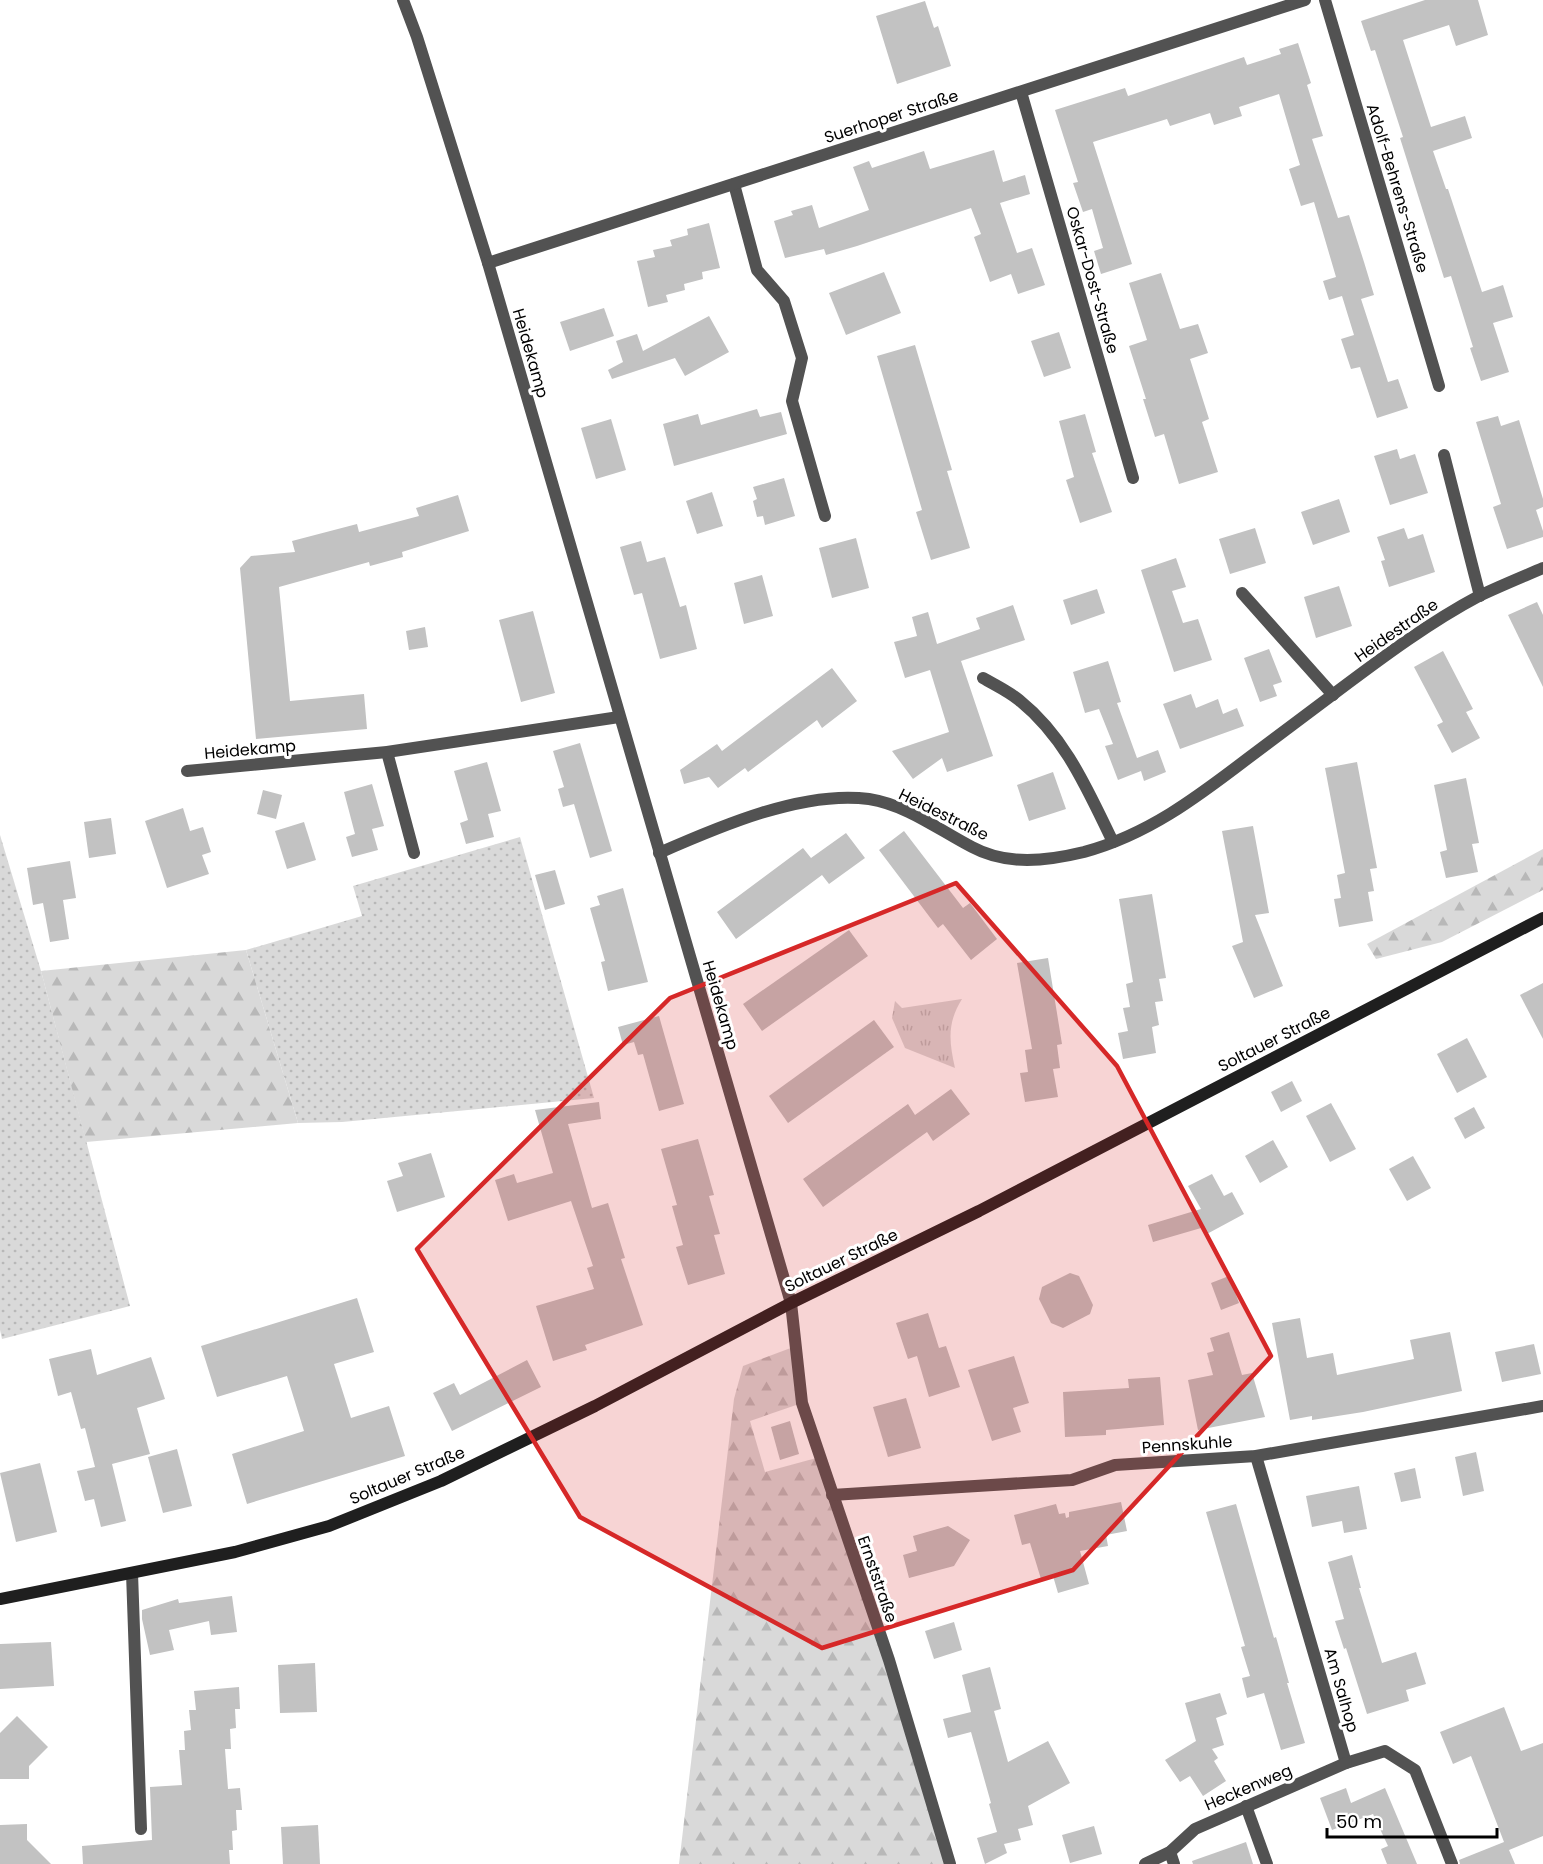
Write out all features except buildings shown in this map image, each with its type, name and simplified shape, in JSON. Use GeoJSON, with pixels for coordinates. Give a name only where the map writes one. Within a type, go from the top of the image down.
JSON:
{"type":"FeatureCollection","features":[{"type":"Feature","properties":{"kind":"main road","name":"Soltauer Straße"},"geometry":{"type":"LineString","coordinates":[[0,1599],[235,1552],[329,1526],[441,1481],[595,1406],[791,1303],[980,1211],[1543,918]]}},
{"type":"Feature","properties":{"kind":"street","name":"Heidekamp"},"geometry":{"type":"LineString","coordinates":[[403,0],[417,37],[488,263],[791,1303]]}},
{"type":"Feature","properties":{"kind":"street","name":"Suerhoper Straße"},"geometry":{"type":"LineString","coordinates":[[488,263],[1305,0]]}},
{"type":"Feature","properties":{"kind":"street","name":"Adolf-Behrens-Straße"},"geometry":{"type":"LineString","coordinates":[[1325,0],[1440,386]]}},
{"type":"Feature","properties":{"kind":"street","name":"Oskar-Dost-Straße"},"geometry":{"type":"LineString","coordinates":[[1021,92],[1133,478]]}},
{"type":"Feature","properties":{"kind":"street"},"geometry":{"type":"LineString","coordinates":[[734,184],[757,270],[784,302],[802,358],[792,401],[825,516]]}},
{"type":"Feature","properties":{"kind":"street"},"geometry":{"type":"LineString","coordinates":[[1444,455],[1480,596]]}},
{"type":"Feature","properties":{"kind":"street","name":"Heidestraße"},"geometry":{"type":"LineString","coordinates":[[659,853],[706,832],[745,819],[814,801],[843,798],[870,800],[904,810],[940,827],[974,849],[1002,858],[1027,861],[1053,859],[1086,851],[1113,842],[1155,823],[1186,805],[1333,695],[1442,618],[1480,596],[1543,568]]}},
{"type":"Feature","properties":{"kind":"street"},"geometry":{"type":"LineString","coordinates":[[1242,593],[1333,695]]}},
{"type":"Feature","properties":{"kind":"street"},"geometry":{"type":"LineString","coordinates":[[983,678],[1018,700],[1054,735],[1078,769],[1113,842]]}},
{"type":"Feature","properties":{"kind":"street","name":"Heidekamp"},"geometry":{"type":"LineString","coordinates":[[187,771],[387,752],[619,717]]}},
{"type":"Feature","properties":{"kind":"street"},"geometry":{"type":"LineString","coordinates":[[387,752],[414,853]]}},
{"type":"Feature","properties":{"kind":"street","name":"Ernststraße"},"geometry":{"type":"LineString","coordinates":[[791,1303],[802,1403],[889,1660],[950,1864]]}},
{"type":"Feature","properties":{"kind":"street","name":"Pennskuhle"},"geometry":{"type":"LineString","coordinates":[[832,1495],[1072,1480],[1115,1465],[1256,1456],[1543,1406]]}},
{"type":"Feature","properties":{"kind":"street","name":"Am Salhop"},"geometry":{"type":"LineString","coordinates":[[1256,1456],[1346,1763]]}},
{"type":"Feature","properties":{"kind":"street"},"geometry":{"type":"LineString","coordinates":[[132,1573],[141,1829]]}},
{"type":"Feature","properties":{"kind":"street"},"geometry":{"type":"LineString","coordinates":[[1346,1763],[1384,1751],[1415,1770],[1452,1864]]}},
{"type":"Feature","properties":{"kind":"street","name":"Heckenweg"},"geometry":{"type":"LineString","coordinates":[[1145,1864],[1172,1858],[1195,1828],[1346,1763]]}},
{"type":"Feature","properties":{"kind":"street"},"geometry":{"type":"LineString","coordinates":[[1246,1806],[1267,1864]]}},
{"type":"Feature","properties":{"kind":"highlighted area"},"geometry":{"type":"Polygon","coordinates":[[[956,883],[1117,1066],[1271,1356],[1073,1570],[822,1648],[580,1517],[417,1249],[670,998],[956,883]]]}},
{"type":"Feature","properties":{"kind":"green space"},"geometry":{"type":"Polygon","coordinates":[[[0,835],[41,971],[130,1306],[2,1339],[0,1330],[0,835]]]}},
{"type":"Feature","properties":{"kind":"green space"},"geometry":{"type":"Polygon","coordinates":[[[520,837],[594,1098],[342,1122],[298,1123],[246,950],[362,916],[353,886],[520,837]]]}},
{"type":"Feature","properties":{"kind":"green space"},"geometry":{"type":"Polygon","coordinates":[[[1543,849],[1543,890],[1442,942],[1376,959],[1367,944],[1543,849]]]}},
{"type":"Feature","properties":{"kind":"green space"},"geometry":{"type":"Polygon","coordinates":[[[246,950],[298,1123],[86,1142],[41,971],[246,950]]]}},
{"type":"Feature","properties":{"kind":"green space"},"geometry":{"type":"Polygon","coordinates":[[[962,999],[954,1016],[951,1032],[951,1049],[955,1068],[905,1048],[892,1018],[895,1001],[902,1008],[962,999]]]}},
{"type":"Feature","properties":{"kind":"green space"},"geometry":{"type":"Polygon","coordinates":[[[796,1346],[802,1403],[750,1421],[765,1472],[820,1457],[950,1864],[679,1864],[734,1399],[743,1366],[796,1346]]]}}]}
